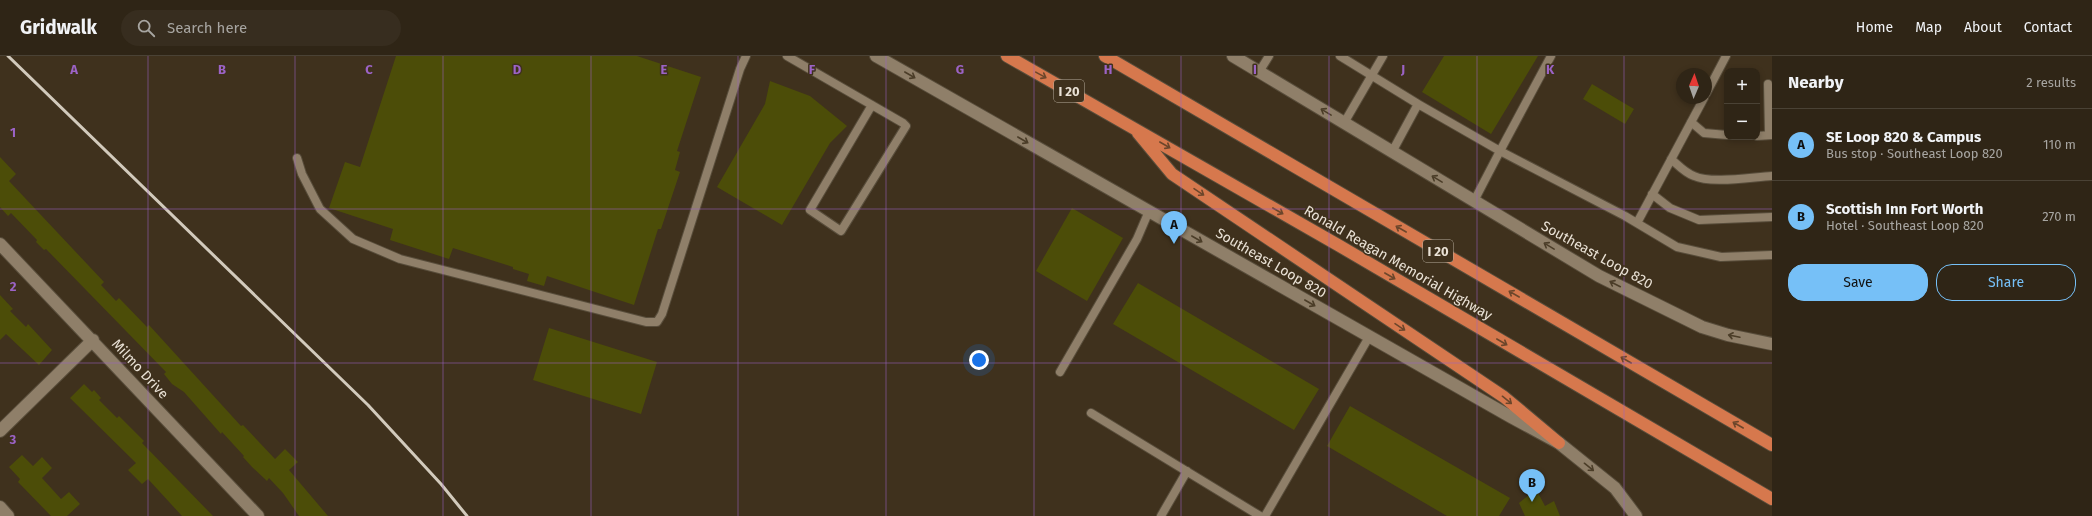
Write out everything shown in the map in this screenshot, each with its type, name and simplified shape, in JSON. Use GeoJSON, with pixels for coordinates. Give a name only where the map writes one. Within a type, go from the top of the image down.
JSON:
{"type":"FeatureCollection","features":[{"type":"Feature","properties":{"kind":"highway","name":"Ronald Reagan Memorial Highway"},"geometry":{"type":"LineString","coordinates":[[1007,56],[1132,126],[1772,499]]}},
{"type":"Feature","properties":{"kind":"highway","name":"I 20"},"geometry":{"type":"LineString","coordinates":[[1105,56],[1772,445]]}},
{"type":"Feature","properties":{"kind":"highway"},"geometry":{"type":"LineString","coordinates":[[1132,126],[1172,174],[1504,397],[1559,442]]}},
{"type":"Feature","properties":{"kind":"main road","name":"Southeast Loop 820"},"geometry":{"type":"LineString","coordinates":[[876,56],[1369,337],[1559,442],[1615,488],[1636,516]]}},
{"type":"Feature","properties":{"kind":"main road","name":"Southeast Loop 820"},"geometry":{"type":"LineString","coordinates":[[1233,56],[1599,276],[1702,327],[1728,335],[1772,344]]}},
{"type":"Feature","properties":{"kind":"main road","name":"Milmo Drive"},"geometry":{"type":"LineString","coordinates":[[0,244],[93,340],[258,516]]}},
{"type":"Feature","properties":{"kind":"main road"},"geometry":{"type":"LineString","coordinates":[[0,431],[93,340]]}},
{"type":"Feature","properties":{"kind":"main road"},"geometry":{"type":"LineString","coordinates":[[0,507],[8,516]]}},
{"type":"Feature","properties":{"kind":"lane"},"geometry":{"type":"LineString","coordinates":[[297,158],[302,174],[320,209],[353,239],[400,258],[646,322],[657,322],[662,314],[740,69],[746,56]]}},
{"type":"Feature","properties":{"kind":"lane"},"geometry":{"type":"LineString","coordinates":[[787,56],[904,123],[906,129],[841,230],[810,210],[872,105]]}},
{"type":"Feature","properties":{"kind":"lane"},"geometry":{"type":"LineString","coordinates":[[1259,72],[1269,56]]}},
{"type":"Feature","properties":{"kind":"lane"},"geometry":{"type":"LineString","coordinates":[[1340,56],[1418,104],[1500,151],[1637,223],[1677,247],[1721,258],[1772,255]]}},
{"type":"Feature","properties":{"kind":"lane"},"geometry":{"type":"LineString","coordinates":[[1344,123],[1383,56]]}},
{"type":"Feature","properties":{"kind":"lane"},"geometry":{"type":"LineString","coordinates":[[1474,201],[1551,56]]}},
{"type":"Feature","properties":{"kind":"lane"},"geometry":{"type":"LineString","coordinates":[[1712,83],[1726,56]]}},
{"type":"Feature","properties":{"kind":"lane"},"geometry":{"type":"LineString","coordinates":[[1760,136],[1770,135],[1768,84]]}},
{"type":"Feature","properties":{"kind":"lane"},"geometry":{"type":"LineString","coordinates":[[1392,152],[1418,104]]}},
{"type":"Feature","properties":{"kind":"lane"},"geometry":{"type":"LineString","coordinates":[[1637,223],[1701,104]]}},
{"type":"Feature","properties":{"kind":"lane"},"geometry":{"type":"LineString","coordinates":[[1691,122],[1704,133],[1724,135]]}},
{"type":"Feature","properties":{"kind":"lane"},"geometry":{"type":"LineString","coordinates":[[1671,159],[1686,172],[1695,177],[1708,180],[1772,176]]}},
{"type":"Feature","properties":{"kind":"lane"},"geometry":{"type":"LineString","coordinates":[[1652,194],[1670,208],[1699,220],[1772,217]]}},
{"type":"Feature","properties":{"kind":"lane"},"geometry":{"type":"LineString","coordinates":[[1060,372],[1137,238],[1149,211]]}},
{"type":"Feature","properties":{"kind":"lane"},"geometry":{"type":"LineString","coordinates":[[1265,516],[1369,337]]}},
{"type":"Feature","properties":{"kind":"lane"},"geometry":{"type":"LineString","coordinates":[[1092,414],[1260,516]]}},
{"type":"Feature","properties":{"kind":"lane"},"geometry":{"type":"LineString","coordinates":[[1160,516],[1187,472]]}},
{"type":"Feature","properties":{"kind":"building"},"geometry":{"type":"Polygon","coordinates":[[[396,56],[637,56],[701,77],[677,151],[680,152],[675,170],[680,172],[661,229],[658,229],[634,305],[547,276],[544,286],[527,281],[529,274],[513,269],[513,267],[453,248],[449,259],[390,240],[393,229],[329,208],[345,162],[360,167],[396,56]]]}},
{"type":"Feature","properties":{"kind":"building"},"geometry":{"type":"Polygon","coordinates":[[[1444,56],[1538,56],[1491,134],[1422,92],[1444,56]]]}},
{"type":"Feature","properties":{"kind":"building"},"geometry":{"type":"Polygon","coordinates":[[[770,81],[810,96],[847,126],[830,143],[782,225],[717,187],[765,104],[770,81]]]}},
{"type":"Feature","properties":{"kind":"building"},"geometry":{"type":"Polygon","coordinates":[[[1592,84],[1634,109],[1625,124],[1583,99],[1592,84]]]}},
{"type":"Feature","properties":{"kind":"building"},"geometry":{"type":"Polygon","coordinates":[[[0,157],[16,174],[9,181],[104,282],[101,285],[116,301],[119,298],[147,327],[149,325],[241,426],[243,425],[275,459],[285,449],[298,462],[289,470],[328,516],[299,516],[283,493],[269,478],[267,481],[252,467],[243,457],[244,456],[222,432],[221,434],[184,392],[172,384],[164,374],[166,372],[46,249],[44,250],[36,242],[37,240],[11,213],[8,216],[0,207],[0,157]]]}},
{"type":"Feature","properties":{"kind":"building"},"geometry":{"type":"Polygon","coordinates":[[[1072,208],[1123,238],[1087,301],[1036,271],[1072,208]]]}},
{"type":"Feature","properties":{"kind":"building"},"geometry":{"type":"Polygon","coordinates":[[[1138,283],[1319,389],[1294,430],[1113,324],[1138,283]]]}},
{"type":"Feature","properties":{"kind":"building"},"geometry":{"type":"Polygon","coordinates":[[[0,295],[13,309],[10,311],[26,327],[28,324],[52,350],[39,365],[6,334],[0,340],[0,295]]]}},
{"type":"Feature","properties":{"kind":"building"},"geometry":{"type":"Polygon","coordinates":[[[549,328],[657,362],[641,414],[533,380],[549,328]]]}},
{"type":"Feature","properties":{"kind":"building"},"geometry":{"type":"Polygon","coordinates":[[[84,384],[92,392],[94,390],[101,398],[99,400],[117,418],[119,416],[144,441],[142,443],[213,516],[182,516],[148,479],[142,484],[128,470],[136,463],[70,398],[84,384]]]}},
{"type":"Feature","properties":{"kind":"building"},"geometry":{"type":"Polygon","coordinates":[[[1350,406],[1510,498],[1499,516],[1447,516],[1327,446],[1350,406]]]}},
{"type":"Feature","properties":{"kind":"building"},"geometry":{"type":"Polygon","coordinates":[[[22,455],[33,466],[42,457],[52,468],[42,478],[61,499],[69,492],[80,504],[67,516],[51,516],[18,482],[20,479],[9,467],[22,455]]]}},
{"type":"Feature","properties":{"kind":"building"},"geometry":{"type":"Polygon","coordinates":[[[1536,489],[1545,506],[1554,501],[1560,516],[1525,516],[1519,503],[1536,489]]]}},
{"type":"Feature","properties":{"kind":"railway"},"geometry":{"type":"LineString","coordinates":[[8,56],[368,405],[441,484],[467,516]]}},
{"type":"Feature","properties":{"kind":"place","name":"SE Loop 820 & Campus"},"geometry":{"type":"Point","coordinates":[1174,244]}},
{"type":"Feature","properties":{"kind":"place","name":"Scottish Inn Fort Worth"},"geometry":{"type":"Point","coordinates":[1532,502]}}]}
